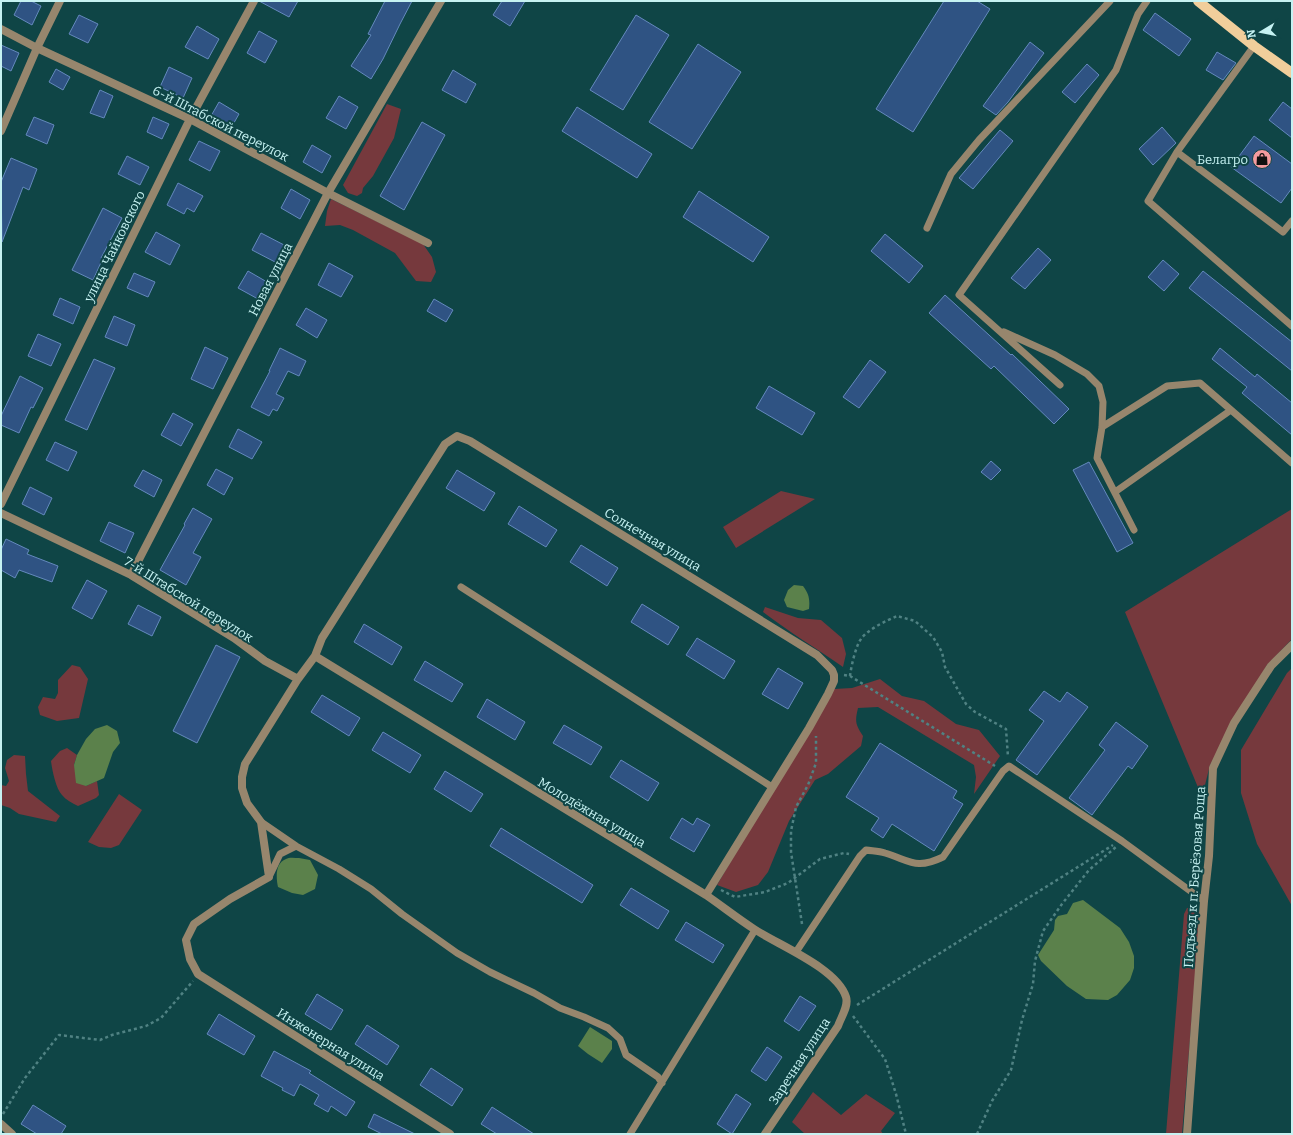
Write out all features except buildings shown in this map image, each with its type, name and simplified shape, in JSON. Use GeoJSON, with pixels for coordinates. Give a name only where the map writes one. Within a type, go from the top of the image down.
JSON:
{"type":"FeatureCollection","features":[{"type":"Feature","properties":{"kind":"main road"},"geometry":{"type":"LineString","coordinates":[[1198,1],[1254,46],[1292,73]]}},
{"type":"Feature","properties":{"kind":"street"},"geometry":{"type":"LineString","coordinates":[[1,131],[37,48],[60,1]]}},
{"type":"Feature","properties":{"kind":"street","name":"улица Чайковского"},"geometry":{"type":"LineString","coordinates":[[1,504],[190,118],[254,1]]}},
{"type":"Feature","properties":{"kind":"street","name":"Новая улица"},"geometry":{"type":"LineString","coordinates":[[131,575],[328,193],[441,1]]}},
{"type":"Feature","properties":{"kind":"street","name":"6-й Штабской переулок"},"geometry":{"type":"LineString","coordinates":[[1,29],[37,48],[190,118],[328,193],[428,244]]}},
{"type":"Feature","properties":{"kind":"street","name":"Солнечная улица"},"geometry":{"type":"LineString","coordinates":[[315,656],[322,638],[445,444],[457,436],[476,446],[804,646],[817,655],[833,672]]}},
{"type":"Feature","properties":{"kind":"street","name":"7-й Штабской переулок"},"geometry":{"type":"LineString","coordinates":[[1,513],[131,575],[234,638],[265,661],[298,679]]}},
{"type":"Feature","properties":{"kind":"street","name":"Подъезд к п. Берёзовая Роща"},"geometry":{"type":"LineString","coordinates":[[1186,1134],[1204,901],[1209,856],[1213,768],[1234,723],[1271,666],[1292,645]]}},
{"type":"Feature","properties":{"kind":"street"},"geometry":{"type":"LineString","coordinates":[[198,974],[190,959],[186,940],[194,924],[230,899],[269,877],[261,822],[247,803],[242,788],[242,777],[245,764],[298,679],[315,656]]}},
{"type":"Feature","properties":{"kind":"street","name":"Молодёжная улица"},"geometry":{"type":"LineString","coordinates":[[315,656],[706,895],[755,930],[796,952],[834,978],[843,989],[847,1005]]}},
{"type":"Feature","properties":{"kind":"street"},"geometry":{"type":"LineString","coordinates":[[706,895],[815,717],[834,681],[833,672]]}},
{"type":"Feature","properties":{"kind":"street","name":"Инженерная улица"},"geometry":{"type":"LineString","coordinates":[[198,974],[450,1134]]}},
{"type":"Feature","properties":{"kind":"street","name":"Заречная улица"},"geometry":{"type":"LineString","coordinates":[[765,1134],[838,1026],[847,1005]]}},
{"type":"Feature","properties":{"kind":"street"},"geometry":{"type":"LineString","coordinates":[[1,1124],[12,1134]]}},
{"type":"Feature","properties":{"kind":"lane"},"geometry":{"type":"LineString","coordinates":[[927,228],[951,174],[979,140],[1110,1]]}},
{"type":"Feature","properties":{"kind":"lane"},"geometry":{"type":"LineString","coordinates":[[1060,386],[959,295],[1116,70],[1138,14],[1147,1]]}},
{"type":"Feature","properties":{"kind":"lane"},"geometry":{"type":"LineString","coordinates":[[1254,46],[1177,152],[1148,201],[1292,326]]}},
{"type":"Feature","properties":{"kind":"lane"},"geometry":{"type":"LineString","coordinates":[[1177,152],[1283,232],[1292,221]]}},
{"type":"Feature","properties":{"kind":"lane"},"geometry":{"type":"LineString","coordinates":[[997,329],[1055,355],[1086,374],[1099,386],[1103,402],[1102,427],[1097,458],[1134,530]]}},
{"type":"Feature","properties":{"kind":"lane"},"geometry":{"type":"LineString","coordinates":[[1102,427],[1166,386],[1200,383],[1292,463]]}},
{"type":"Feature","properties":{"kind":"lane"},"geometry":{"type":"LineString","coordinates":[[1115,492],[1231,410]]}},
{"type":"Feature","properties":{"kind":"lane"},"geometry":{"type":"LineString","coordinates":[[462,587],[772,787]]}},
{"type":"Feature","properties":{"kind":"lane"},"geometry":{"type":"LineString","coordinates":[[796,952],[860,856],[866,850],[884,852],[913,864],[933,862],[943,857],[1003,770],[1009,766],[1122,841],[1204,901]]}},
{"type":"Feature","properties":{"kind":"lane"},"geometry":{"type":"LineString","coordinates":[[261,822],[296,846],[372,889],[402,914],[457,953],[483,969],[534,993],[560,1008],[608,1028],[620,1038],[626,1055],[658,1077],[662,1083]]}},
{"type":"Feature","properties":{"kind":"lane"},"geometry":{"type":"LineString","coordinates":[[269,877],[280,854],[296,846]]}},
{"type":"Feature","properties":{"kind":"lane"},"geometry":{"type":"LineString","coordinates":[[630,1134],[755,930]]}},
{"type":"Feature","properties":{"kind":"path"},"geometry":{"type":"LineString","coordinates":[[850,676],[851,667],[861,639],[875,627],[896,616],[915,621],[933,637],[942,652],[945,667],[966,704],[975,712],[1006,729],[1009,766]]}},
{"type":"Feature","properties":{"kind":"path"},"geometry":{"type":"LineString","coordinates":[[833,672],[850,676],[1003,770]]}},
{"type":"Feature","properties":{"kind":"path"},"geometry":{"type":"LineString","coordinates":[[804,938],[791,852],[791,831],[796,807],[808,785],[816,763],[817,742],[815,717]]}},
{"type":"Feature","properties":{"kind":"path"},"geometry":{"type":"LineString","coordinates":[[906,1134],[885,1059],[847,1005],[1108,847],[1122,841]]}},
{"type":"Feature","properties":{"kind":"path"},"geometry":{"type":"LineString","coordinates":[[977,1134],[992,1101],[1011,1070],[1022,1020],[1033,984],[1035,961],[1043,931],[1089,870],[1122,841]]}},
{"type":"Feature","properties":{"kind":"path"},"geometry":{"type":"LineString","coordinates":[[711,886],[735,897],[765,892],[788,883],[820,859],[844,853],[860,856]]}},
{"type":"Feature","properties":{"kind":"path"},"geometry":{"type":"LineString","coordinates":[[1,1124],[3,1113],[24,1078],[59,1034],[100,1040],[112,1035],[146,1026],[161,1018],[198,974]]}},
{"type":"Feature","properties":{"kind":"shaded area"},"geometry":{"type":"Polygon","coordinates":[[[387,104],[401,109],[394,138],[373,176],[363,188],[362,193],[357,196],[348,193],[343,185],[387,104]]]}},
{"type":"Feature","properties":{"kind":"shaded area"},"geometry":{"type":"Polygon","coordinates":[[[331,199],[423,244],[432,257],[436,272],[431,282],[416,281],[395,253],[353,230],[340,225],[325,226],[327,211],[331,199]]]}},
{"type":"Feature","properties":{"kind":"shaded area"},"geometry":{"type":"Polygon","coordinates":[[[781,491],[815,499],[736,548],[723,527],[781,491]]]}},
{"type":"Feature","properties":{"kind":"shaded area"},"geometry":{"type":"Polygon","coordinates":[[[1292,509],[1292,639],[1267,665],[1210,765],[1202,797],[1125,612],[1292,509]]]}},
{"type":"Feature","properties":{"kind":"shaded area"},"geometry":{"type":"Polygon","coordinates":[[[794,585],[803,586],[805,589],[809,597],[809,609],[803,611],[787,607],[784,600],[788,590],[794,585]]]}},
{"type":"Feature","properties":{"kind":"shaded area"},"geometry":{"type":"Polygon","coordinates":[[[765,607],[798,618],[821,620],[842,638],[846,654],[843,667],[763,612],[765,607]]]}},
{"type":"Feature","properties":{"kind":"shaded area"},"geometry":{"type":"Polygon","coordinates":[[[72,665],[80,667],[88,679],[79,718],[57,721],[40,715],[38,707],[43,697],[55,699],[58,693],[58,680],[72,665]]]}},
{"type":"Feature","properties":{"kind":"shaded area"},"geometry":{"type":"Polygon","coordinates":[[[1292,668],[1292,906],[1257,844],[1241,793],[1241,750],[1287,673],[1292,668]]]}},
{"type":"Feature","properties":{"kind":"shaded area"},"geometry":{"type":"Polygon","coordinates":[[[880,679],[902,696],[924,701],[956,724],[979,730],[1000,756],[974,794],[976,777],[974,765],[878,707],[858,708],[856,722],[863,736],[861,746],[828,774],[815,780],[789,821],[768,872],[758,885],[736,892],[717,885],[834,689],[852,688],[880,679]]]}},
{"type":"Feature","properties":{"kind":"shaded area"},"geometry":{"type":"Polygon","coordinates":[[[107,725],[117,731],[120,743],[113,752],[104,778],[86,786],[76,783],[74,765],[77,755],[86,739],[95,729],[107,725]]]}},
{"type":"Feature","properties":{"kind":"shaded area"},"geometry":{"type":"Polygon","coordinates":[[[67,748],[77,755],[74,765],[86,786],[97,781],[99,795],[96,798],[78,806],[67,800],[60,792],[52,769],[51,761],[60,751],[67,748]]]}},
{"type":"Feature","properties":{"kind":"shaded area"},"geometry":{"type":"Polygon","coordinates":[[[14,755],[25,756],[28,791],[60,816],[56,822],[19,814],[10,808],[1,805],[1,785],[6,786],[9,781],[5,768],[7,760],[14,755]]]}},
{"type":"Feature","properties":{"kind":"shaded area"},"geometry":{"type":"Polygon","coordinates":[[[119,794],[142,810],[119,845],[111,848],[99,847],[88,842],[119,794]]]}},
{"type":"Feature","properties":{"kind":"shaded area"},"geometry":{"type":"Polygon","coordinates":[[[289,858],[310,860],[318,875],[315,889],[303,895],[292,893],[278,887],[277,879],[278,867],[282,861],[289,858]]]}},
{"type":"Feature","properties":{"kind":"shaded area"},"geometry":{"type":"Polygon","coordinates":[[[1083,900],[1120,928],[1129,942],[1134,956],[1134,968],[1130,980],[1117,995],[1108,1000],[1086,999],[1067,986],[1041,961],[1038,955],[1054,930],[1055,920],[1058,916],[1067,914],[1073,903],[1083,900]]]}},
{"type":"Feature","properties":{"kind":"shaded area"},"geometry":{"type":"Polygon","coordinates":[[[1197,906],[1200,921],[1182,1134],[1166,1134],[1184,914],[1187,908],[1197,906]]]}},
{"type":"Feature","properties":{"kind":"shaded area"},"geometry":{"type":"Polygon","coordinates":[[[590,1027],[612,1041],[612,1049],[602,1063],[578,1046],[590,1027]]]}},
{"type":"Feature","properties":{"kind":"shaded area"},"geometry":{"type":"Polygon","coordinates":[[[813,1092],[841,1115],[866,1094],[895,1113],[881,1131],[883,1134],[805,1134],[792,1122],[813,1092]]]}},
{"type":"Feature","properties":{"kind":"place","name":"Белагро"},"geometry":{"type":"Point","coordinates":[1262,159]}}]}
